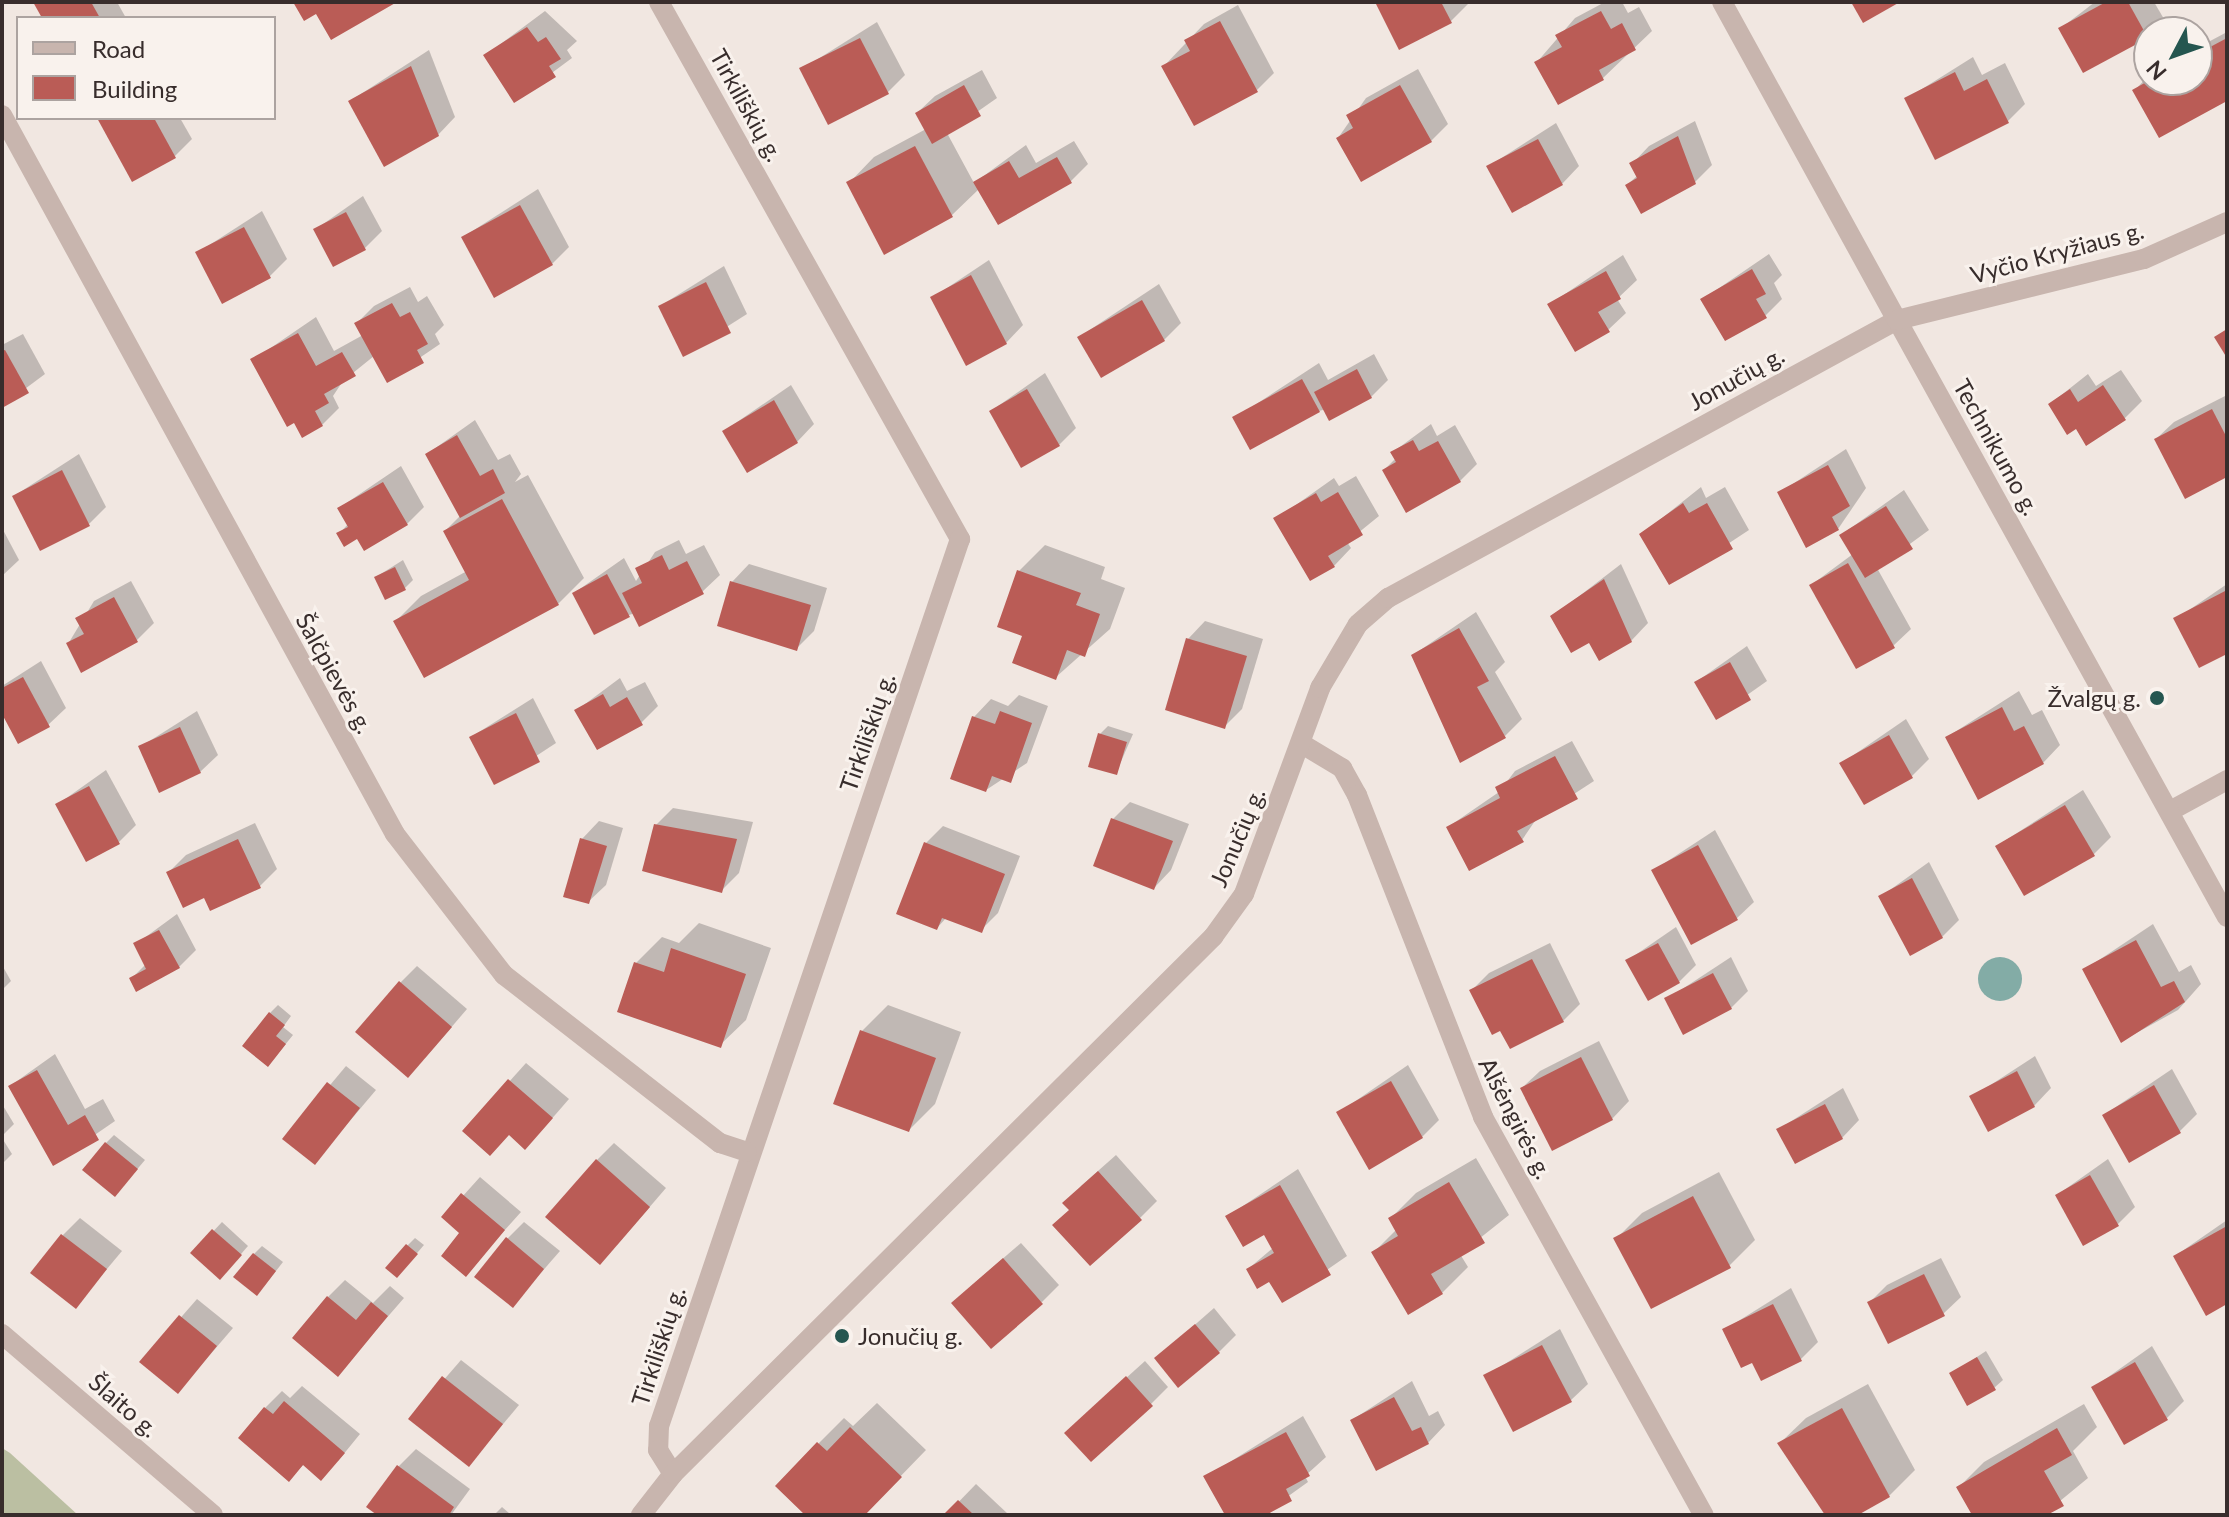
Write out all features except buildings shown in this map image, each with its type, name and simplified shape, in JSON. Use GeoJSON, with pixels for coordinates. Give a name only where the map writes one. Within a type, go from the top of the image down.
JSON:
{"type":"FeatureCollection","features":[{"type":"Feature","properties":{"kind":"street","name":"Tirkiliškių g."},"geometry":{"type":"LineString","coordinates":[[659,2],[960,539],[747,1152],[659,1426],[658,1450],[673,1474]]}},
{"type":"Feature","properties":{"kind":"street","name":"Technikumo g."},"geometry":{"type":"LineString","coordinates":[[1722,2],[2227,917]]}},
{"type":"Feature","properties":{"kind":"street","name":"Šalčpievės g."},"geometry":{"type":"LineString","coordinates":[[2,115],[395,834],[504,975],[720,1143],[747,1152]]}},
{"type":"Feature","properties":{"kind":"street","name":"Vyčio Kryžiaus g."},"geometry":{"type":"LineString","coordinates":[[1897,320],[2144,259],[2227,222]]}},
{"type":"Feature","properties":{"kind":"street","name":"Jonučių g."},"geometry":{"type":"LineString","coordinates":[[673,1474],[1213,937],[1244,894],[1338,649],[1388,598],[1897,320]]}},
{"type":"Feature","properties":{"kind":"street","name":"Alšėngirės g."},"geometry":{"type":"LineString","coordinates":[[1302,744],[1342,768],[1357,795],[1483,1117],[1704,1515]]}},
{"type":"Feature","properties":{"kind":"street"},"geometry":{"type":"LineString","coordinates":[[2170,811],[2227,780]]}},
{"type":"Feature","properties":{"kind":"street","name":"Šlaito g."},"geometry":{"type":"LineString","coordinates":[[2,1334],[213,1515]]}},
{"type":"Feature","properties":{"kind":"street"},"geometry":{"type":"LineString","coordinates":[[641,1515],[673,1474]]}},
{"type":"Feature","properties":{"kind":"green space"},"geometry":{"type":"Polygon","coordinates":[[[2,1448],[10,1453],[78,1515],[2,1515],[2,1448]]]}},
{"type":"Feature","properties":{"kind":"water"},"geometry":{"type":"Polygon","coordinates":[[[2000,957],[2016,963],[2022,979],[2016,995],[2000,1001],[1984,995],[1978,979],[1984,963],[2000,957]]]}},
{"type":"Feature","properties":{"kind":"place","name":"Žvalgų g."},"geometry":{"type":"Point","coordinates":[2157,698]}},
{"type":"Feature","properties":{"kind":"place","name":"Jonučių g."},"geometry":{"type":"Point","coordinates":[842,1336]}}]}
